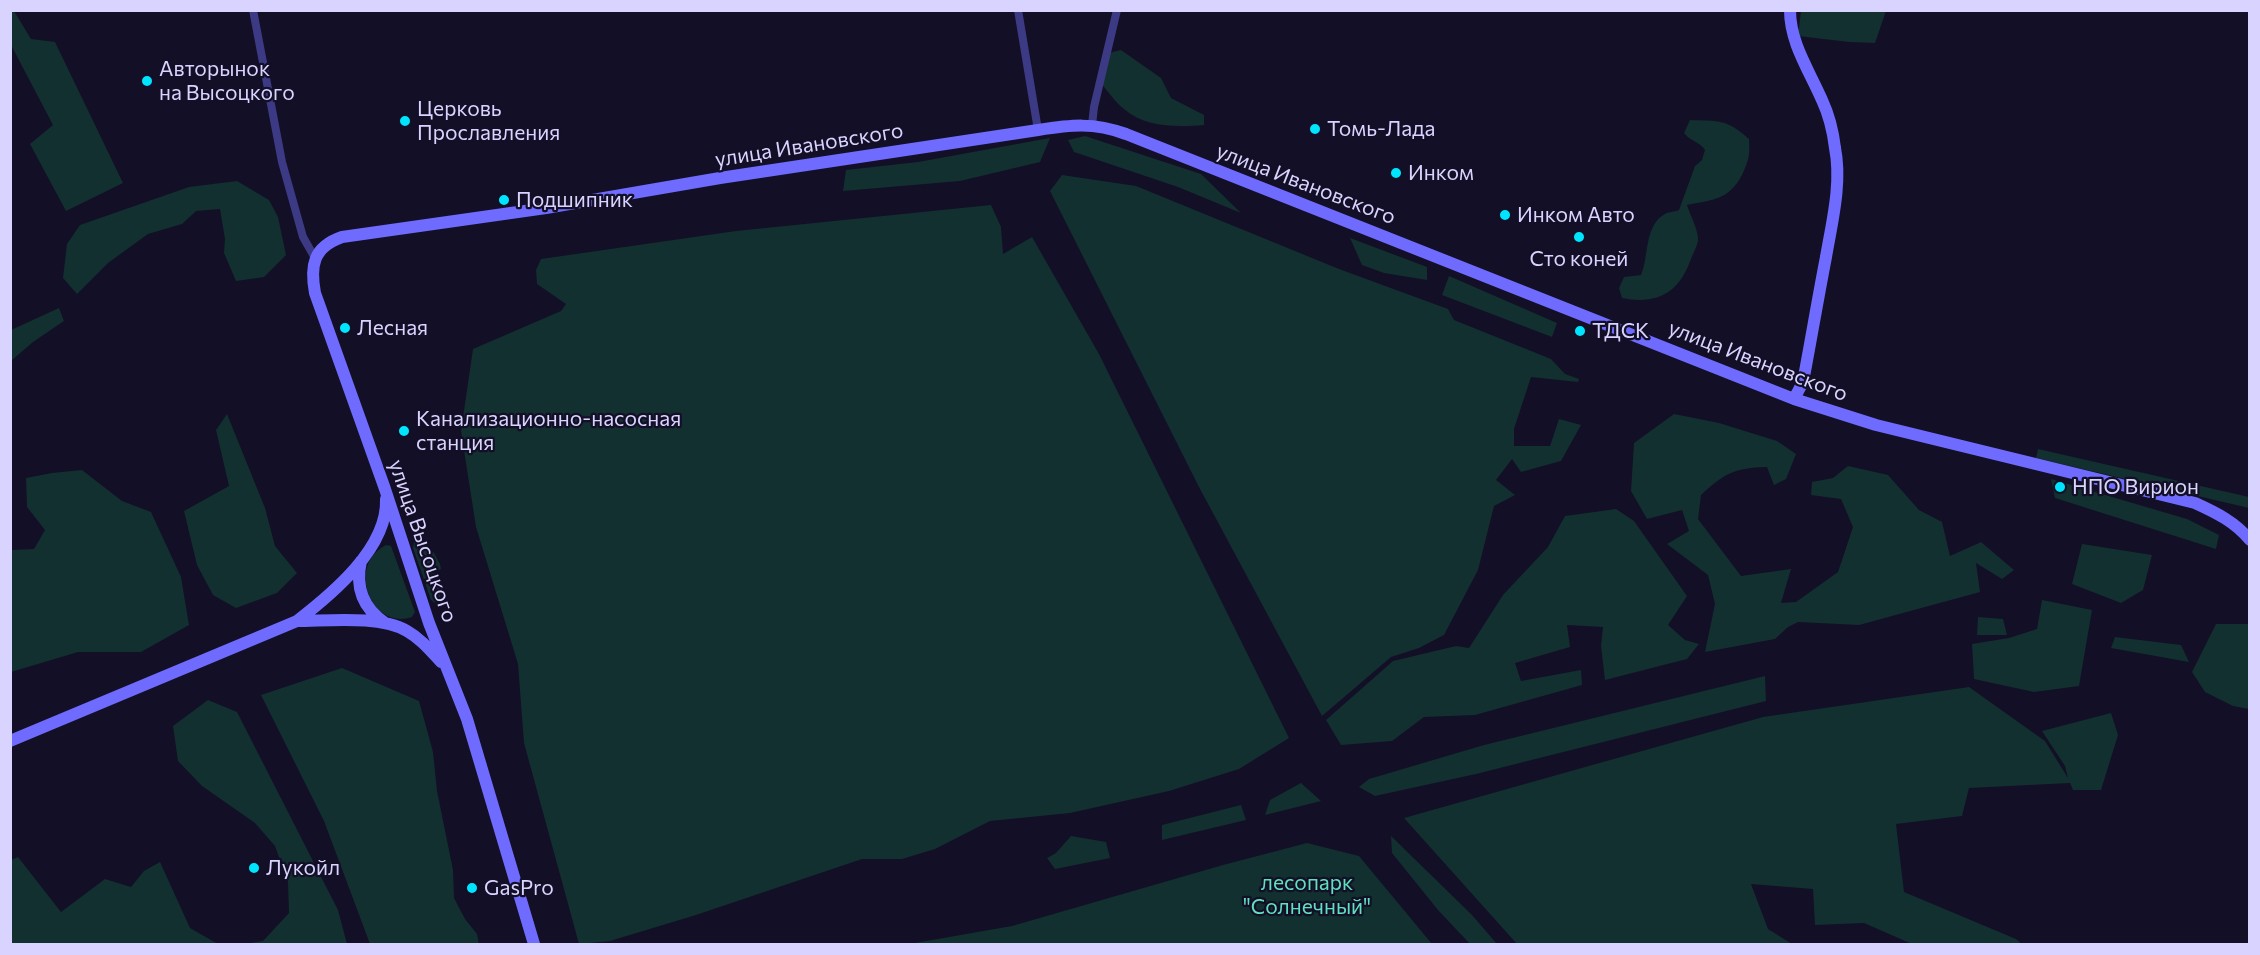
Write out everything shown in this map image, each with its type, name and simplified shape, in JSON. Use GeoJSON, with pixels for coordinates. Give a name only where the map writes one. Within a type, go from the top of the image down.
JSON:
{"type":"FeatureCollection","features":[{"type":"Feature","properties":{"kind":"main road"},"geometry":{"type":"LineString","coordinates":[[1790,10],[1794,42],[1823,101],[1832,129],[1837,176],[1832,219],[1803,382],[1794,399]]}},
{"type":"Feature","properties":{"kind":"main road","name":"улица Ивановского"},"geometry":{"type":"LineString","coordinates":[[315,258],[332,240],[354,234],[546,208],[720,178],[1074,124],[1092,125],[1126,134],[1794,399],[1876,425],[2195,503],[2221,514],[2250,540]]}},
{"type":"Feature","properties":{"kind":"main road","name":"улица Высоцкого"},"geometry":{"type":"LineString","coordinates":[[315,258],[312,266],[315,293],[386,489],[429,623],[467,719],[534,945]]}},
{"type":"Feature","properties":{"kind":"main road"},"geometry":{"type":"LineString","coordinates":[[386,489],[386,510],[382,528],[365,554],[359,571],[362,597],[372,612],[389,625]]}},
{"type":"Feature","properties":{"kind":"main road"},"geometry":{"type":"LineString","coordinates":[[10,741],[297,621],[329,596],[379,540],[398,530]]}},
{"type":"Feature","properties":{"kind":"main road"},"geometry":{"type":"LineString","coordinates":[[297,621],[376,622],[389,625],[405,630],[425,644],[446,667]]}},
{"type":"Feature","properties":{"kind":"main road"},"geometry":{"type":"LineString","coordinates":[[405,630],[429,623]]}},
{"type":"Feature","properties":{"kind":"street","name":"улица Высоцкого"},"geometry":{"type":"LineString","coordinates":[[253,10],[284,172],[303,237],[315,258]]}},
{"type":"Feature","properties":{"kind":"street"},"geometry":{"type":"LineString","coordinates":[[1018,10],[1038,130]]}},
{"type":"Feature","properties":{"kind":"street"},"geometry":{"type":"LineString","coordinates":[[1092,125],[1094,107],[1117,10]]}},
{"type":"Feature","properties":{"kind":"green space"},"geometry":{"type":"Polygon","coordinates":[[[10,11],[14,11],[31,39],[55,42],[123,183],[66,211],[30,144],[53,125],[11,45],[10,11]]]}},
{"type":"Feature","properties":{"kind":"green space"},"geometry":{"type":"Polygon","coordinates":[[[1801,11],[1886,11],[1875,43],[1798,36],[1801,11]]]}},
{"type":"Feature","properties":{"kind":"green space"},"geometry":{"type":"Polygon","coordinates":[[[1121,50],[1161,78],[1171,98],[1204,115],[1204,125],[1173,126],[1152,123],[1142,120],[1121,106],[1099,81],[1105,54],[1121,50]]]}},
{"type":"Feature","properties":{"kind":"green space"},"geometry":{"type":"Polygon","coordinates":[[[1690,120],[1722,122],[1741,132],[1749,139],[1746,165],[1731,190],[1719,198],[1687,205],[1696,228],[1698,241],[1686,271],[1673,288],[1656,298],[1646,300],[1622,298],[1619,288],[1624,277],[1641,275],[1650,233],[1658,219],[1665,214],[1679,210],[1695,166],[1702,160],[1705,150],[1684,133],[1690,120]]]}},
{"type":"Feature","properties":{"kind":"green space"},"geometry":{"type":"Polygon","coordinates":[[[1085,136],[1201,174],[1241,213],[1178,187],[1074,152],[1068,140],[1085,136]]]}},
{"type":"Feature","properties":{"kind":"green space"},"geometry":{"type":"Polygon","coordinates":[[[1050,138],[1040,162],[960,181],[843,191],[846,170],[918,162],[1050,138]]]}},
{"type":"Feature","properties":{"kind":"green space"},"geometry":{"type":"Polygon","coordinates":[[[1062,175],[1136,186],[1339,269],[1448,309],[1454,320],[1551,359],[1565,374],[1579,379],[1578,382],[1531,377],[1514,429],[1514,446],[1550,446],[1559,419],[1581,425],[1561,461],[1521,472],[1512,459],[1496,480],[1515,495],[1494,506],[1478,570],[1444,635],[1419,648],[1391,657],[1322,716],[1199,487],[1050,191],[1062,175]]]}},
{"type":"Feature","properties":{"kind":"green space"},"geometry":{"type":"Polygon","coordinates":[[[237,181],[269,200],[278,217],[286,255],[264,277],[236,281],[224,253],[225,239],[220,209],[196,211],[182,224],[148,234],[108,263],[77,294],[63,278],[67,244],[80,225],[189,187],[237,181]]]}},
{"type":"Feature","properties":{"kind":"green space"},"geometry":{"type":"Polygon","coordinates":[[[991,205],[1001,227],[1003,254],[1032,237],[1099,354],[1289,738],[1239,769],[1169,791],[1070,813],[990,821],[935,849],[902,859],[862,859],[696,915],[610,941],[579,944],[524,743],[518,664],[476,527],[461,431],[473,349],[561,311],[566,304],[537,284],[536,270],[541,259],[736,231],[991,205]]]}},
{"type":"Feature","properties":{"kind":"green space"},"geometry":{"type":"Polygon","coordinates":[[[1350,238],[1427,267],[1427,280],[1384,273],[1362,265],[1350,238]]]}},
{"type":"Feature","properties":{"kind":"green space"},"geometry":{"type":"Polygon","coordinates":[[[1449,276],[1557,323],[1552,337],[1442,295],[1449,276]]]}},
{"type":"Feature","properties":{"kind":"green space"},"geometry":{"type":"Polygon","coordinates":[[[59,308],[64,321],[33,342],[11,361],[11,330],[59,308]]]}},
{"type":"Feature","properties":{"kind":"green space"},"geometry":{"type":"Polygon","coordinates":[[[227,414],[265,508],[275,546],[297,573],[277,593],[236,608],[213,595],[197,565],[184,511],[229,486],[216,430],[227,414]]]}},
{"type":"Feature","properties":{"kind":"green space"},"geometry":{"type":"Polygon","coordinates":[[[1674,414],[1719,423],[1777,441],[1796,454],[1786,479],[1774,485],[1767,467],[1738,470],[1717,481],[1701,495],[1698,519],[1741,576],[1791,569],[1781,603],[1796,602],[1838,572],[1853,527],[1841,499],[1811,495],[1812,482],[1833,478],[1848,466],[1888,475],[1919,510],[1942,522],[1950,556],[1981,542],[2014,570],[2002,579],[1976,563],[1980,592],[1859,625],[1798,622],[1788,627],[1775,639],[1705,652],[1715,604],[1708,575],[1667,544],[1689,531],[1682,510],[1647,519],[1631,491],[1634,443],[1674,414]]]}},
{"type":"Feature","properties":{"kind":"green space"},"geometry":{"type":"Polygon","coordinates":[[[2038,449],[2249,497],[2249,508],[2036,458],[2038,449]]]}},
{"type":"Feature","properties":{"kind":"green space"},"geometry":{"type":"Polygon","coordinates":[[[82,470],[122,501],[151,512],[181,577],[189,625],[141,652],[78,652],[11,672],[11,550],[34,549],[45,530],[27,507],[26,478],[82,470]]]}},
{"type":"Feature","properties":{"kind":"green space"},"geometry":{"type":"Polygon","coordinates":[[[2051,479],[2187,519],[2219,535],[2216,549],[2055,498],[2051,479]]]}},
{"type":"Feature","properties":{"kind":"green space"},"geometry":{"type":"Polygon","coordinates":[[[1616,509],[1634,521],[1687,596],[1668,625],[1685,640],[1699,644],[1687,659],[1605,680],[1601,646],[1603,627],[1567,625],[1570,647],[1515,663],[1521,681],[1581,670],[1582,685],[1475,715],[1424,717],[1392,741],[1341,745],[1326,720],[1393,661],[1456,646],[1469,648],[1503,595],[1548,547],[1565,516],[1616,509]]]}},
{"type":"Feature","properties":{"kind":"green space"},"geometry":{"type":"Polygon","coordinates":[[[414,542],[425,543],[440,564],[441,569],[434,572],[437,586],[442,586],[440,597],[435,603],[431,600],[413,548],[414,542]]]}},
{"type":"Feature","properties":{"kind":"green space"},"geometry":{"type":"Polygon","coordinates":[[[2082,544],[2152,555],[2143,590],[2121,603],[2072,584],[2082,544]]]}},
{"type":"Feature","properties":{"kind":"green space"},"geometry":{"type":"Polygon","coordinates":[[[386,545],[391,546],[415,612],[412,617],[398,619],[385,615],[375,606],[369,594],[366,581],[367,567],[374,555],[386,545]]]}},
{"type":"Feature","properties":{"kind":"green space"},"geometry":{"type":"Polygon","coordinates":[[[2042,600],[2092,610],[2079,686],[2034,692],[1974,679],[1972,644],[2009,638],[2037,629],[2042,600]]]}},
{"type":"Feature","properties":{"kind":"green space"},"geometry":{"type":"Polygon","coordinates":[[[1978,617],[2003,619],[2007,635],[1977,635],[1978,617]]]}},
{"type":"Feature","properties":{"kind":"green space"},"geometry":{"type":"Polygon","coordinates":[[[2216,624],[2249,624],[2249,709],[2233,706],[2205,692],[2192,672],[2216,624]]]}},
{"type":"Feature","properties":{"kind":"green space"},"geometry":{"type":"Polygon","coordinates":[[[2115,637],[2181,645],[2189,662],[2111,648],[2115,637]]]}},
{"type":"Feature","properties":{"kind":"green space"},"geometry":{"type":"Polygon","coordinates":[[[342,668],[419,701],[433,752],[437,791],[453,870],[454,898],[465,919],[477,934],[479,944],[370,944],[324,821],[261,695],[342,668]]]}},
{"type":"Feature","properties":{"kind":"green space"},"geometry":{"type":"Polygon","coordinates":[[[1765,676],[1766,701],[1476,774],[1375,796],[1359,787],[1369,779],[1484,745],[1765,676]]]}},
{"type":"Feature","properties":{"kind":"green space"},"geometry":{"type":"Polygon","coordinates":[[[1969,687],[2045,741],[2068,778],[2065,766],[2042,731],[2111,713],[2118,735],[2101,790],[2073,790],[2070,783],[1969,788],[1962,816],[1896,824],[1904,892],[2016,939],[2022,944],[1912,944],[1864,923],[1815,925],[1813,889],[1751,884],[1768,929],[1792,944],[1517,944],[1404,818],[1763,717],[1969,687]]]}},
{"type":"Feature","properties":{"kind":"green space"},"geometry":{"type":"Polygon","coordinates":[[[208,700],[237,712],[338,910],[347,944],[244,944],[263,941],[289,913],[288,882],[275,846],[255,823],[202,786],[178,761],[173,726],[208,700]]]}},
{"type":"Feature","properties":{"kind":"green space"},"geometry":{"type":"Polygon","coordinates":[[[1301,783],[1321,801],[1265,815],[1270,800],[1301,783]]]}},
{"type":"Feature","properties":{"kind":"green space"},"geometry":{"type":"Polygon","coordinates":[[[1241,805],[1246,820],[1162,840],[1162,825],[1241,805]]]}},
{"type":"Feature","properties":{"kind":"green space"},"geometry":{"type":"Polygon","coordinates":[[[1071,836],[1106,842],[1110,858],[1055,869],[1047,858],[1056,853],[1071,836]]]}},
{"type":"Feature","properties":{"kind":"green space"},"geometry":{"type":"Polygon","coordinates":[[[1391,836],[1472,915],[1497,944],[1470,944],[1438,910],[1392,853],[1391,836]]]}},
{"type":"Feature","properties":{"kind":"green space","name":"лесопарк \"Солнечный\""},"geometry":{"type":"Polygon","coordinates":[[[1307,843],[1359,856],[1432,944],[909,944],[1012,926],[1307,843]]]}},
{"type":"Feature","properties":{"kind":"green space"},"geometry":{"type":"Polygon","coordinates":[[[18,857],[61,912],[105,879],[131,887],[144,871],[160,862],[190,928],[218,944],[11,944],[11,860],[18,857]]]}},
{"type":"Feature","properties":{"kind":"place","name":"Авторынок на Высоцкого"},"geometry":{"type":"Point","coordinates":[147,81]}},
{"type":"Feature","properties":{"kind":"place","name":"Церковь Прославления"},"geometry":{"type":"Point","coordinates":[405,121]}},
{"type":"Feature","properties":{"kind":"place","name":"Томь-Лада"},"geometry":{"type":"Point","coordinates":[1315,129]}},
{"type":"Feature","properties":{"kind":"place","name":"Инком"},"geometry":{"type":"Point","coordinates":[1396,173]}},
{"type":"Feature","properties":{"kind":"place","name":"Подшипник"},"geometry":{"type":"Point","coordinates":[504,200]}},
{"type":"Feature","properties":{"kind":"place","name":"Инком Авто"},"geometry":{"type":"Point","coordinates":[1505,215]}},
{"type":"Feature","properties":{"kind":"place","name":"Сто коней"},"geometry":{"type":"Point","coordinates":[1579,237]}},
{"type":"Feature","properties":{"kind":"place","name":"Лесная"},"geometry":{"type":"Point","coordinates":[345,328]}},
{"type":"Feature","properties":{"kind":"place","name":"ТДСК"},"geometry":{"type":"Point","coordinates":[1580,331]}},
{"type":"Feature","properties":{"kind":"place","name":"Канализационно-насосная станция"},"geometry":{"type":"Point","coordinates":[404,431]}},
{"type":"Feature","properties":{"kind":"place","name":"НПО Вирион"},"geometry":{"type":"Point","coordinates":[2060,487]}},
{"type":"Feature","properties":{"kind":"place","name":"Лукойл"},"geometry":{"type":"Point","coordinates":[254,868]}},
{"type":"Feature","properties":{"kind":"place","name":"GasPro"},"geometry":{"type":"Point","coordinates":[472,888]}}]}
